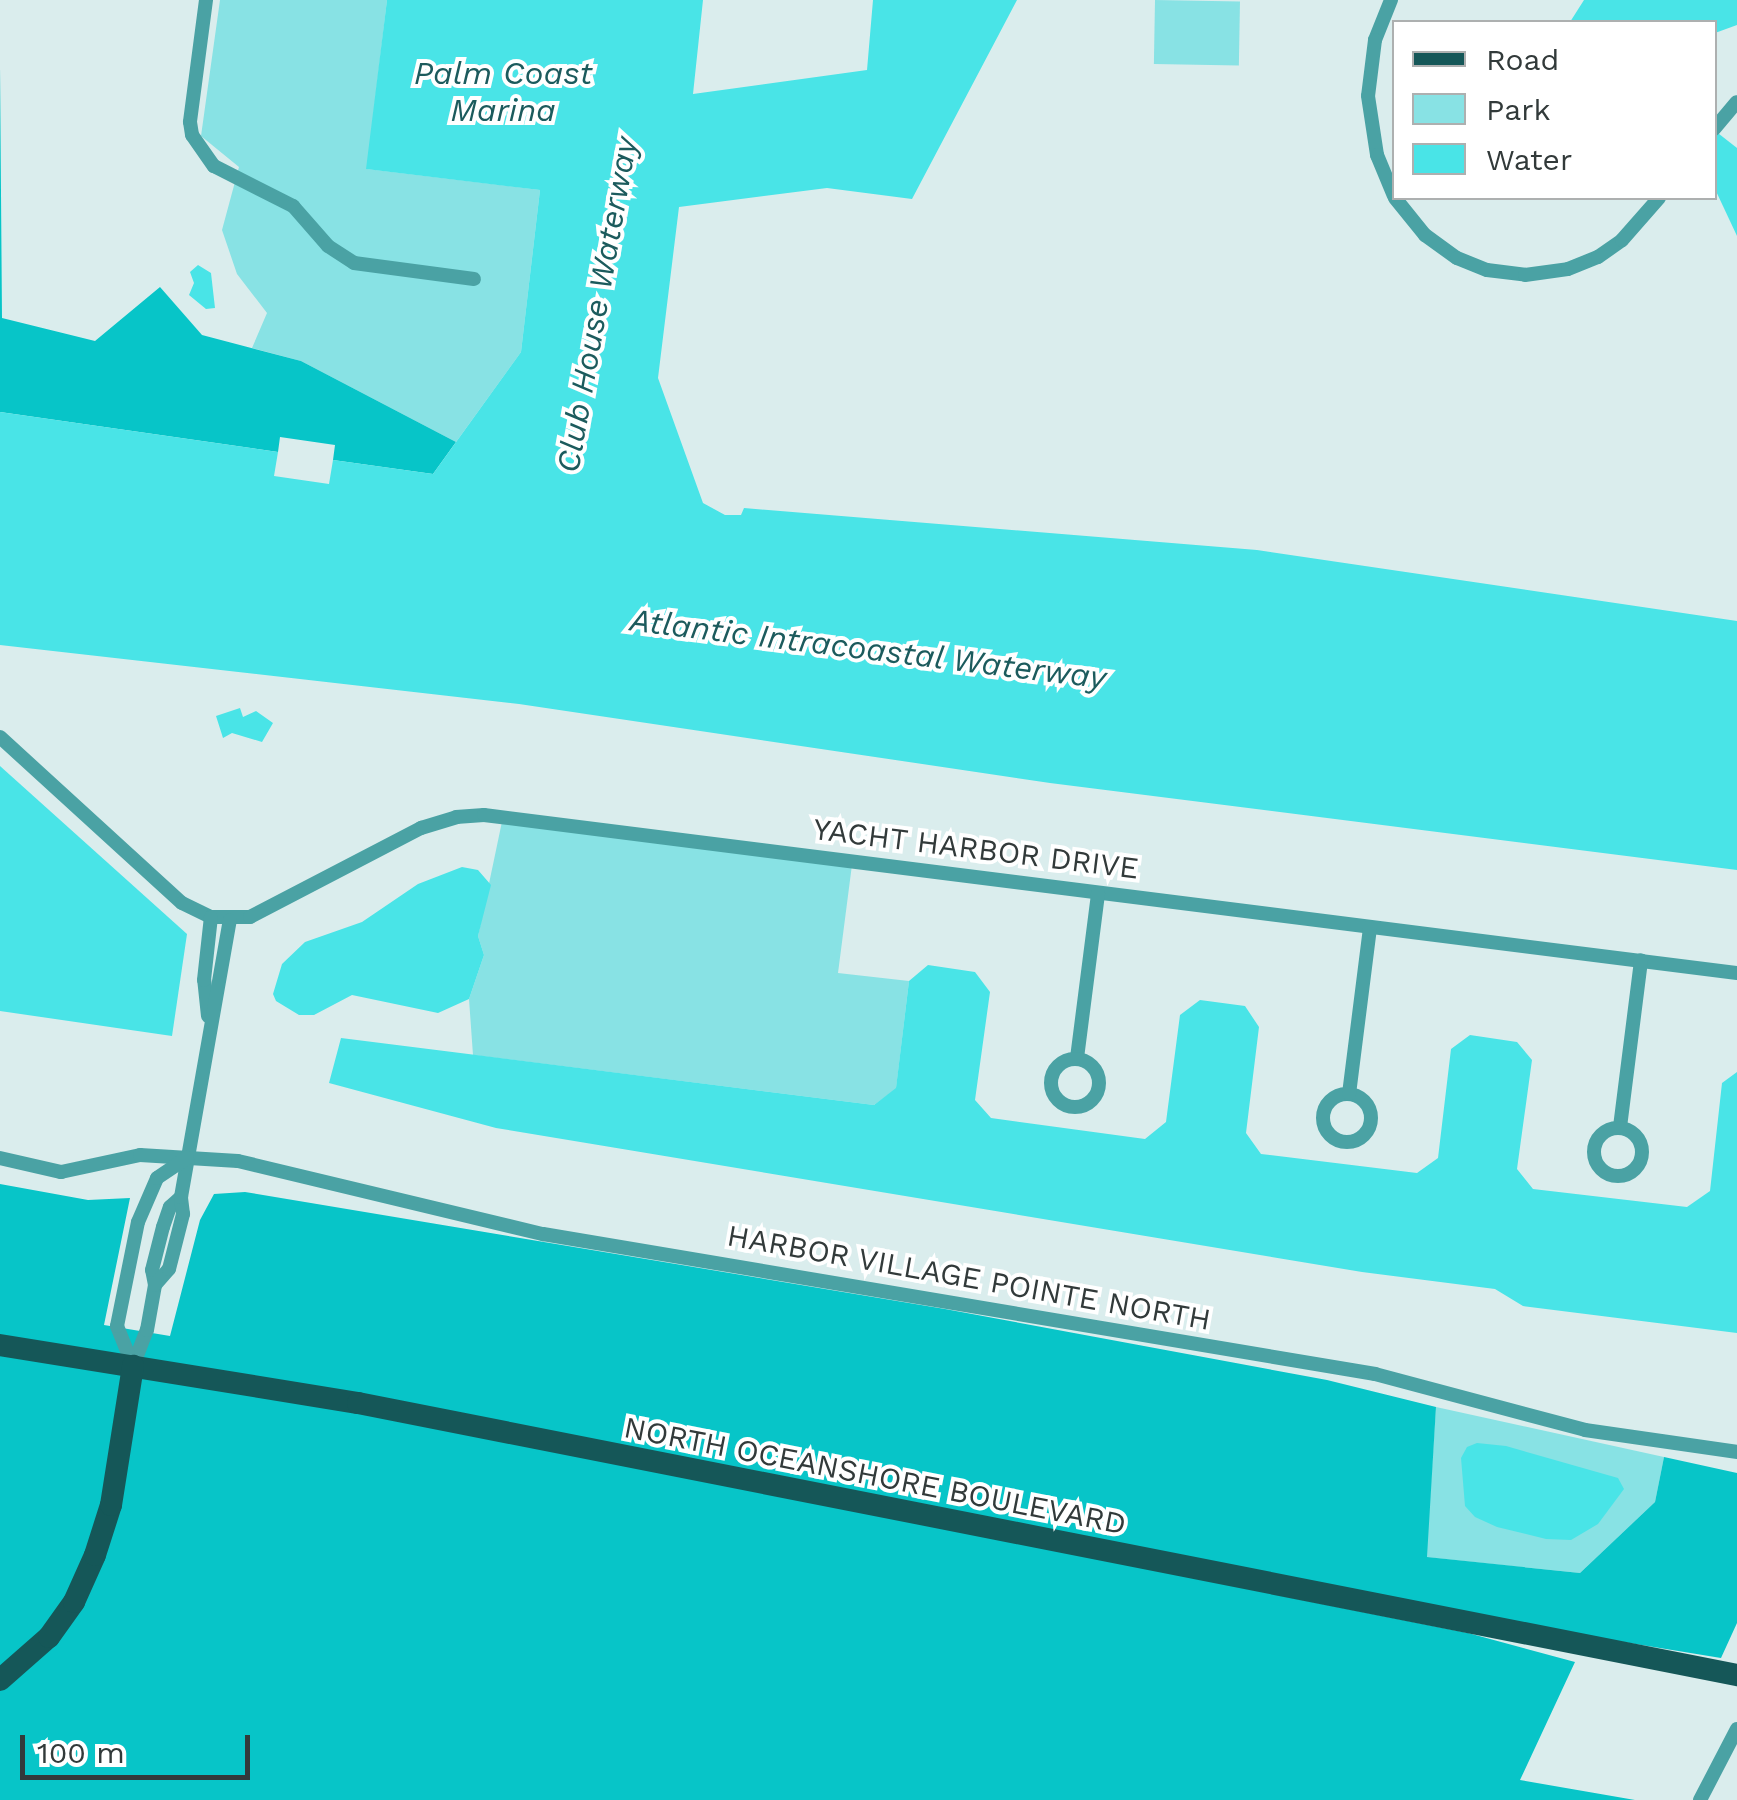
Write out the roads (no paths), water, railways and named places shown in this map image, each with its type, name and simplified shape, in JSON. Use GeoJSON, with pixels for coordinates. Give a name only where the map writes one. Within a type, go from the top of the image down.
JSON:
{"type":"FeatureCollection","features":[{"type":"Feature","properties":{"kind":"main road","name":"NORTH OCEANSHORE BOULEVARD"},"geometry":{"type":"LineString","coordinates":[[0,1345],[358,1403],[1737,1675]]}},
{"type":"Feature","properties":{"kind":"main road"},"geometry":{"type":"LineString","coordinates":[[0,1680],[49,1637],[74,1602],[95,1556],[110,1505],[133,1366]]}},
{"type":"Feature","properties":{"kind":"street"},"geometry":{"type":"LineString","coordinates":[[206,0],[190,122],[192,135],[214,166],[286,202],[328,246],[354,263],[474,279]]}},
{"type":"Feature","properties":{"kind":"street"},"geometry":{"type":"LineString","coordinates":[[1391,0],[1372,50],[1368,96],[1374,145],[1392,190]]}},
{"type":"Feature","properties":{"kind":"street"},"geometry":{"type":"LineString","coordinates":[[1717,125],[1735,104]]}},
{"type":"Feature","properties":{"kind":"street"},"geometry":{"type":"LineString","coordinates":[[1397,200],[1425,235],[1462,261],[1524,275],[1568,269],[1598,257],[1622,240],[1656,200]]}},
{"type":"Feature","properties":{"kind":"street","name":"YACHT HARBOR DRIVE"},"geometry":{"type":"LineString","coordinates":[[0,738],[182,903],[210,917],[230,920],[250,917],[421,828],[476,815],[1737,973]]}},
{"type":"Feature","properties":{"kind":"street"},"geometry":{"type":"LineString","coordinates":[[1077,1058],[1098,894]]}},
{"type":"Feature","properties":{"kind":"street"},"geometry":{"type":"LineString","coordinates":[[209,1023],[204,980],[210,917]]}},
{"type":"Feature","properties":{"kind":"street"},"geometry":{"type":"LineString","coordinates":[[154,1277],[169,1269],[183,1214],[181,1197],[230,920]]}},
{"type":"Feature","properties":{"kind":"street"},"geometry":{"type":"LineString","coordinates":[[1349,1094],[1370,927]]}},
{"type":"Feature","properties":{"kind":"street"},"geometry":{"type":"LineString","coordinates":[[1620,1127],[1641,960]]}},
{"type":"Feature","properties":{"kind":"street"},"geometry":{"type":"LineString","coordinates":[[133,1366],[116,1326],[138,1222],[157,1178],[191,1156]]}},
{"type":"Feature","properties":{"kind":"street","name":"HARBOR VILLAGE POINTE NORTH"},"geometry":{"type":"LineString","coordinates":[[0,1158],[69,1172],[123,1157],[191,1156],[255,1165],[543,1234],[1374,1374],[1585,1430],[1737,1452]]}},
{"type":"Feature","properties":{"kind":"street"},"geometry":{"type":"LineString","coordinates":[[133,1366],[147,1330],[162,1228],[170,1207],[181,1197]]}},
{"type":"Feature","properties":{"kind":"street"},"geometry":{"type":"LineString","coordinates":[[138,1222],[162,1228]]}},
{"type":"Feature","properties":{"kind":"street"},"geometry":{"type":"LineString","coordinates":[[128,1266],[154,1277]]}},
{"type":"Feature","properties":{"kind":"street"},"geometry":{"type":"LineString","coordinates":[[1700,1800],[1737,1730]]}},
{"type":"Feature","properties":{"kind":"water"},"geometry":{"type":"Polygon","coordinates":[[[387,0],[703,0],[693,94],[867,70],[873,0],[1017,0],[912,199],[827,188],[679,207],[658,378],[703,503],[725,515],[741,515],[744,508],[1257,550],[1737,621],[1737,870],[1050,783],[519,704],[0,645],[0,412],[278,452],[274,476],[329,484],[333,460],[433,474],[521,352],[540,190],[366,169],[387,0]]]}},
{"type":"Feature","properties":{"kind":"water"},"geometry":{"type":"Polygon","coordinates":[[[1584,0],[1737,0],[1737,25],[1717,32],[1717,20],[1571,20],[1584,0]]]}},
{"type":"Feature","properties":{"kind":"water"},"geometry":{"type":"Polygon","coordinates":[[[1717,132],[1737,148],[1737,236],[1717,193],[1717,132]]]}},
{"type":"Feature","properties":{"kind":"water"},"geometry":{"type":"Polygon","coordinates":[[[198,265],[211,273],[215,308],[206,309],[189,295],[194,283],[190,272],[198,265]]]}},
{"type":"Feature","properties":{"kind":"water"},"geometry":{"type":"Polygon","coordinates":[[[240,708],[243,717],[256,711],[273,723],[262,742],[232,733],[223,738],[216,716],[240,708]]]}},
{"type":"Feature","properties":{"kind":"water"},"geometry":{"type":"Polygon","coordinates":[[[0,766],[187,934],[172,1036],[0,1011],[0,766]]]}},
{"type":"Feature","properties":{"kind":"water"},"geometry":{"type":"Polygon","coordinates":[[[462,867],[478,870],[491,885],[478,936],[484,955],[469,999],[438,1013],[352,995],[314,1015],[299,1015],[276,1001],[273,994],[282,964],[305,942],[362,922],[418,884],[462,867]]]}},
{"type":"Feature","properties":{"kind":"water"},"geometry":{"type":"Polygon","coordinates":[[[928,965],[975,972],[990,992],[975,1100],[991,1118],[1145,1139],[1166,1122],[1180,1015],[1200,1000],[1245,1006],[1259,1027],[1246,1133],[1261,1154],[1417,1173],[1438,1158],[1451,1049],[1470,1035],[1517,1042],[1532,1060],[1517,1169],[1533,1189],[1687,1207],[1710,1191],[1722,1083],[1737,1072],[1737,1333],[1523,1306],[1495,1289],[1362,1272],[496,1128],[329,1083],[341,1038],[874,1105],[896,1088],[909,981],[928,965]]]}},
{"type":"Feature","properties":{"kind":"water"},"geometry":{"type":"Polygon","coordinates":[[[1477,1443],[1506,1446],[1618,1478],[1624,1489],[1598,1524],[1571,1540],[1546,1539],[1497,1527],[1475,1517],[1465,1506],[1461,1458],[1467,1447],[1477,1443]]]}},
{"type":"Feature","properties":{"kind":"water label","name":"Palm Coast Marina"},"geometry":{"type":"Point","coordinates":[503,92]}},
{"type":"Feature","properties":{"kind":"water label","name":"Club House Waterway"},"geometry":{"type":"Point","coordinates":[597,305]}},
{"type":"Feature","properties":{"kind":"water label","name":"Atlantic Intracoastal Waterway"},"geometry":{"type":"Point","coordinates":[868,649]}}]}
